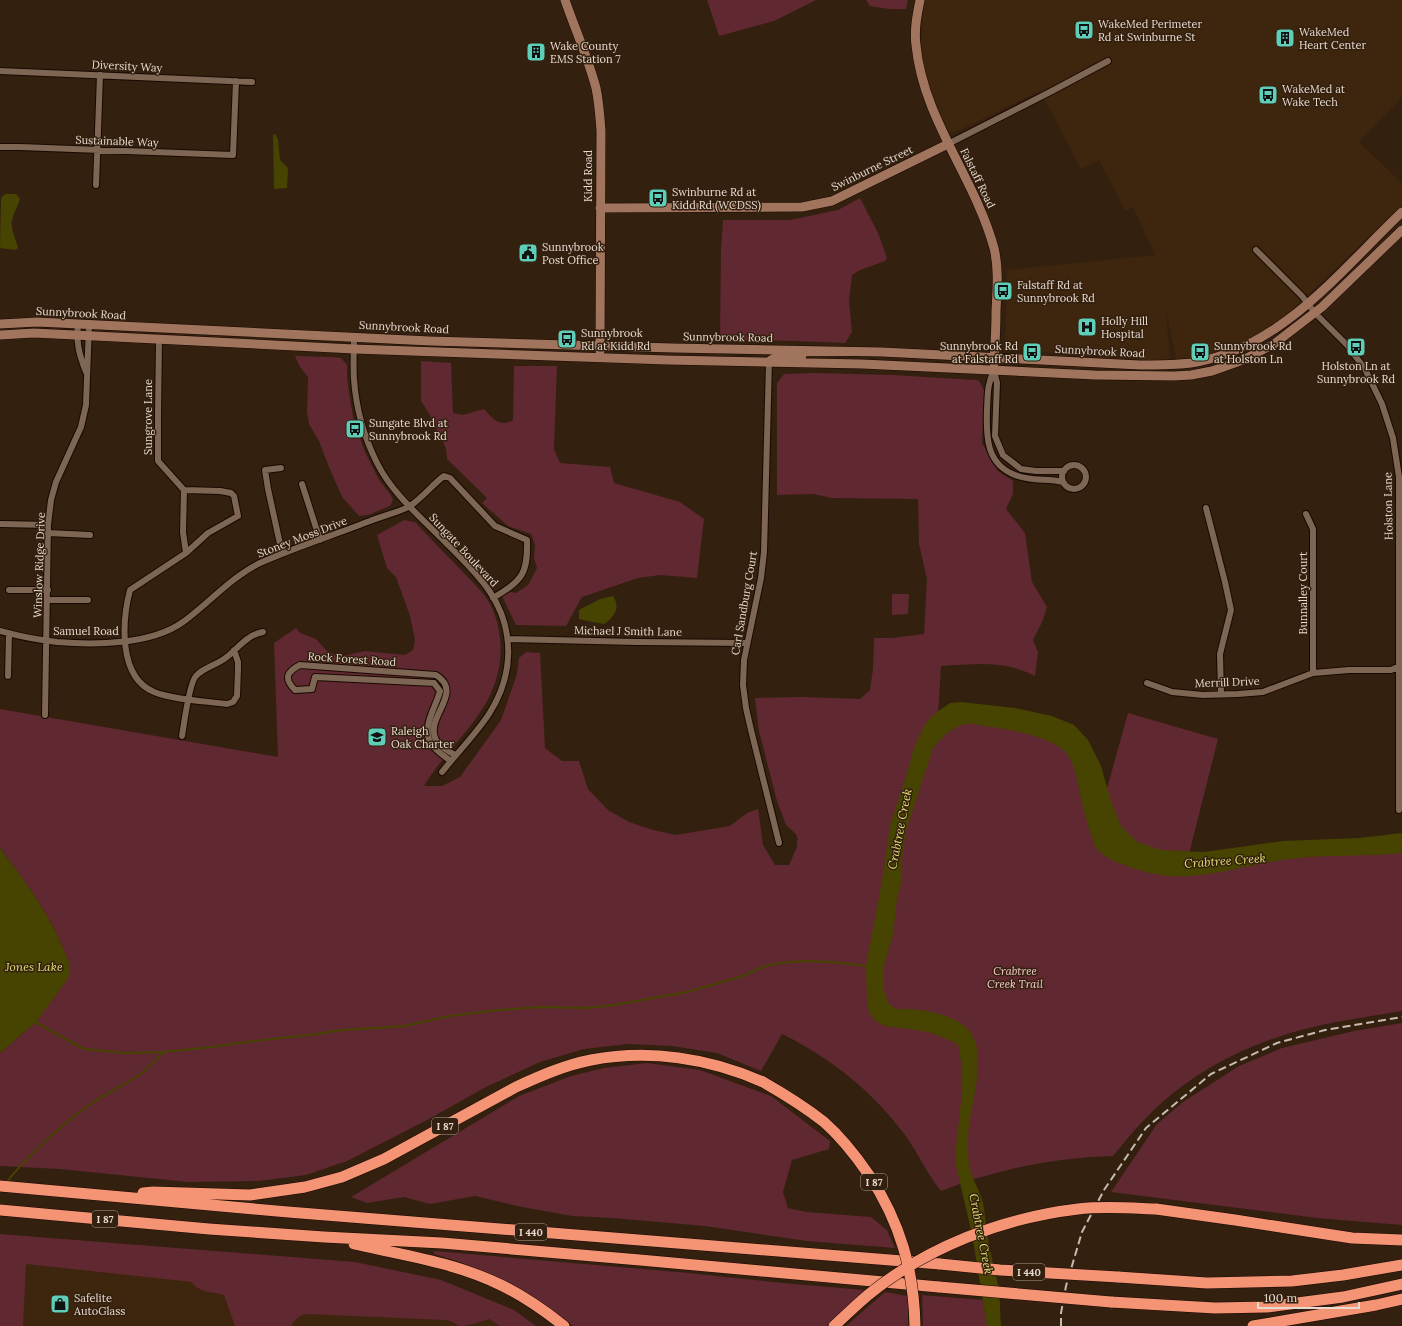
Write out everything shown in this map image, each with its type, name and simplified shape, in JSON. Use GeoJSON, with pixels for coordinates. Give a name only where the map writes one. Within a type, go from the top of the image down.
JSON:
{"type":"FeatureCollection","features":[{"type":"Feature","properties":{"kind":"highway","name":"I 87"},"geometry":{"type":"LineString","coordinates":[[0,1186],[123,1196],[153,1192],[250,1195],[305,1187],[342,1177],[384,1159],[522,1085],[564,1068],[590,1060],[624,1055],[654,1055],[687,1058],[720,1065],[763,1082],[795,1101],[824,1123],[846,1144],[881,1194],[893,1218],[904,1246],[912,1278],[915,1305],[915,1326]]}},
{"type":"Feature","properties":{"kind":"highway","name":"I 440"},"geometry":{"type":"LineString","coordinates":[[123,1196],[393,1221],[1000,1270],[1207,1283],[1292,1281],[1402,1266]]}},
{"type":"Feature","properties":{"kind":"highway"},"geometry":{"type":"LineString","coordinates":[[834,1326],[867,1295],[921,1259],[960,1240],[990,1228],[1040,1215],[1079,1209],[1120,1207],[1156,1209],[1352,1238],[1402,1240]]}},
{"type":"Feature","properties":{"kind":"highway","name":"I 87"},"geometry":{"type":"LineString","coordinates":[[0,1210],[209,1229],[324,1237],[429,1260],[464,1270],[503,1286],[542,1309],[564,1326]]}},
{"type":"Feature","properties":{"kind":"highway","name":"I 440"},"geometry":{"type":"LineString","coordinates":[[324,1237],[442,1243],[1111,1302],[1215,1308],[1267,1307],[1343,1297],[1402,1284]]}},
{"type":"Feature","properties":{"kind":"highway"},"geometry":{"type":"LineString","coordinates":[[1254,1326],[1402,1299]]}},
{"type":"Feature","properties":{"kind":"main road","name":"Kidd Road"},"geometry":{"type":"LineString","coordinates":[[565,0],[585,53],[596,89],[599,110],[601,131],[600,358]]}},
{"type":"Feature","properties":{"kind":"main road","name":"Falstaff Road"},"geometry":{"type":"LineString","coordinates":[[920,0],[916,17],[915,44],[926,93],[948,144],[984,219],[994,249],[998,276],[994,370]]}},
{"type":"Feature","properties":{"kind":"main road","name":"Swinburne Street"},"geometry":{"type":"LineString","coordinates":[[600,208],[802,207],[832,201],[948,144]]}},
{"type":"Feature","properties":{"kind":"main road","name":"Sunnybrook Road"},"geometry":{"type":"LineString","coordinates":[[0,324],[37,322],[430,341],[882,352],[1151,365],[1193,363],[1232,352],[1247,345],[1282,324],[1307,304],[1402,212]]}},
{"type":"Feature","properties":{"kind":"main road","name":"Sunnybrook Road"},"geometry":{"type":"LineString","coordinates":[[0,335],[34,333],[354,349],[600,358],[862,364],[1124,376],[1191,375],[1212,371],[1243,360],[1274,344],[1315,313],[1339,292],[1402,230]]}},
{"type":"Feature","properties":{"kind":"main road"},"geometry":{"type":"LineString","coordinates":[[769,362],[779,356],[816,356],[828,351]]}},
{"type":"Feature","properties":{"kind":"street","name":"Swinburne Street"},"geometry":{"type":"LineString","coordinates":[[948,144],[1108,61]]}},
{"type":"Feature","properties":{"kind":"street","name":"Diversity Way"},"geometry":{"type":"LineString","coordinates":[[0,71],[252,82]]}},
{"type":"Feature","properties":{"kind":"street"},"geometry":{"type":"LineString","coordinates":[[96,185],[100,75]]}},
{"type":"Feature","properties":{"kind":"street","name":"Sustainable Way"},"geometry":{"type":"LineString","coordinates":[[0,147],[233,156],[236,81]]}},
{"type":"Feature","properties":{"kind":"street","name":"Holston Lane"},"geometry":{"type":"LineString","coordinates":[[1256,250],[1302,296],[1307,304],[1347,346],[1365,369],[1382,404],[1393,438],[1399,475],[1401,665],[1399,810]]}},
{"type":"Feature","properties":{"kind":"street","name":"Winslow Ridge Drive"},"geometry":{"type":"LineString","coordinates":[[78,324],[77,346],[87,373]]}},
{"type":"Feature","properties":{"kind":"street","name":"Winslow Ridge Drive"},"geometry":{"type":"LineString","coordinates":[[45,715],[48,525],[56,482],[81,427],[85,413],[89,325]]}},
{"type":"Feature","properties":{"kind":"street","name":"Sungate Boulevard"},"geometry":{"type":"LineString","coordinates":[[354,337],[354,377],[358,413],[365,435],[377,463],[384,475],[404,501],[479,578],[490,592],[506,626],[509,653],[506,675],[496,702],[442,772]]}},
{"type":"Feature","properties":{"kind":"street","name":"Sungrove Lane"},"geometry":{"type":"LineString","coordinates":[[160,340],[158,461],[184,490]]}},
{"type":"Feature","properties":{"kind":"street","name":"Carl Sandburg Court"},"geometry":{"type":"LineString","coordinates":[[769,362],[764,552],[744,660],[743,685],[746,708],[780,843]]}},
{"type":"Feature","properties":{"kind":"street","name":"Falstaff Road"},"geometry":{"type":"LineString","coordinates":[[994,370],[998,383],[995,436],[1003,455],[1021,469],[1036,471],[1064,471],[1070,466],[1078,466],[1085,471],[1086,479],[1081,487],[1075,489],[1068,488],[1063,482],[1057,480],[1029,480],[1014,475],[1002,468],[994,458],[988,445],[987,430],[988,382],[994,370]]}},
{"type":"Feature","properties":{"kind":"street"},"geometry":{"type":"LineString","coordinates":[[281,468],[265,470],[282,553]]}},
{"type":"Feature","properties":{"kind":"street"},"geometry":{"type":"LineString","coordinates":[[1063,482],[1062,478],[1064,471]]}},
{"type":"Feature","properties":{"kind":"street"},"geometry":{"type":"LineString","coordinates":[[409,506],[444,476],[450,478],[495,526],[527,540],[528,556],[524,572],[514,585],[493,598]]}},
{"type":"Feature","properties":{"kind":"street"},"geometry":{"type":"LineString","coordinates":[[302,484],[320,540]]}},
{"type":"Feature","properties":{"kind":"street"},"geometry":{"type":"LineString","coordinates":[[186,553],[183,532],[184,490],[231,492],[234,496],[238,516],[208,533],[186,553],[130,590],[125,607],[125,641],[129,665],[139,681],[154,692],[189,699],[227,704],[236,699],[238,691],[238,662],[234,650]]}},
{"type":"Feature","properties":{"kind":"street","name":"Stoney Moss Drive"},"geometry":{"type":"LineString","coordinates":[[125,641],[172,629],[191,616],[228,584],[258,564],[282,553],[409,506]]}},
{"type":"Feature","properties":{"kind":"street"},"geometry":{"type":"LineString","coordinates":[[1206,508],[1226,582],[1230,610],[1220,654],[1221,694]]}},
{"type":"Feature","properties":{"kind":"street","name":"Bunnalley Court"},"geometry":{"type":"LineString","coordinates":[[1306,514],[1313,529],[1313,673]]}},
{"type":"Feature","properties":{"kind":"street"},"geometry":{"type":"LineString","coordinates":[[1,524],[48,525]]}},
{"type":"Feature","properties":{"kind":"street"},"geometry":{"type":"LineString","coordinates":[[48,533],[90,535]]}},
{"type":"Feature","properties":{"kind":"street"},"geometry":{"type":"LineString","coordinates":[[9,590],[48,590]]}},
{"type":"Feature","properties":{"kind":"street"},"geometry":{"type":"LineString","coordinates":[[48,600],[88,600]]}},
{"type":"Feature","properties":{"kind":"street","name":"Samuel Road"},"geometry":{"type":"LineString","coordinates":[[0,631],[46,641],[90,643],[125,641]]}},
{"type":"Feature","properties":{"kind":"street"},"geometry":{"type":"LineString","coordinates":[[182,736],[195,676],[227,657],[246,639],[255,633],[263,632]]}},
{"type":"Feature","properties":{"kind":"street"},"geometry":{"type":"LineString","coordinates":[[8,676],[9,633]]}},
{"type":"Feature","properties":{"kind":"street","name":"Michael J Smith Lane"},"geometry":{"type":"LineString","coordinates":[[508,639],[747,643]]}},
{"type":"Feature","properties":{"kind":"street","name":"Rock Forest Road"},"geometry":{"type":"LineString","coordinates":[[451,761],[430,742],[428,733],[428,725],[440,691],[434,683],[315,677],[312,689],[295,690],[289,684],[288,676],[291,670],[300,665],[436,675],[443,679],[446,688],[446,699],[439,711],[434,726],[435,738],[440,745],[455,755]]}},
{"type":"Feature","properties":{"kind":"street","name":"Merrill Drive"},"geometry":{"type":"LineString","coordinates":[[1148,683],[1172,692],[1203,695],[1263,692],[1313,673],[1349,670],[1391,670],[1401,665]]}},
{"type":"Feature","properties":{"kind":"shaded area"},"geometry":{"type":"Polygon","coordinates":[[[925,0],[1402,0],[1402,97],[1359,142],[1402,183],[1402,205],[1283,319],[1258,335],[1230,349],[1196,357],[1176,359],[1166,310],[1170,360],[1154,361],[1005,349],[1007,270],[1155,255],[1133,207],[1125,211],[1099,160],[1081,169],[1040,91],[954,133],[949,132],[937,109],[926,77],[922,57],[921,38],[925,0]]]}},
{"type":"Feature","properties":{"kind":"shaded area"},"geometry":{"type":"Polygon","coordinates":[[[0,1253],[489,1319],[500,1326],[0,1326],[0,1253]]]}},
{"type":"Feature","properties":{"kind":"green space"},"geometry":{"type":"Polygon","coordinates":[[[707,0],[816,0],[774,21],[719,36],[707,0]]]}},
{"type":"Feature","properties":{"kind":"green space"},"geometry":{"type":"Polygon","coordinates":[[[866,0],[908,0],[906,9],[889,9],[870,6],[866,0]]]}},
{"type":"Feature","properties":{"kind":"green space"},"geometry":{"type":"Polygon","coordinates":[[[860,198],[878,233],[887,258],[885,261],[860,270],[852,275],[849,301],[852,332],[845,343],[720,340],[721,249],[723,220],[790,220],[838,210],[860,198]]]}},
{"type":"Feature","properties":{"kind":"green space"},"geometry":{"type":"Polygon","coordinates":[[[295,356],[341,358],[347,365],[347,377],[354,422],[365,452],[379,480],[391,495],[393,500],[390,506],[368,515],[359,516],[342,497],[319,441],[309,424],[307,412],[308,377],[300,367],[295,356]]]}},
{"type":"Feature","properties":{"kind":"green space"},"geometry":{"type":"Polygon","coordinates":[[[421,361],[451,363],[453,413],[463,415],[484,409],[497,421],[504,423],[513,420],[514,366],[557,366],[554,449],[560,463],[610,467],[614,483],[680,502],[704,519],[697,578],[660,575],[638,578],[582,597],[566,626],[516,625],[502,596],[511,592],[516,593],[528,585],[537,568],[534,558],[535,545],[531,534],[508,526],[482,503],[487,498],[447,459],[446,448],[430,415],[421,401],[421,361]]]}},
{"type":"Feature","properties":{"kind":"green space","name":"Crabtree Creek Trail"},"geometry":{"type":"Polygon","coordinates":[[[815,373],[893,375],[976,380],[979,381],[984,390],[982,443],[998,471],[1013,481],[1013,494],[1006,509],[1025,533],[1032,582],[1047,607],[1043,620],[1033,640],[1038,652],[1035,676],[1012,667],[1001,665],[978,664],[941,666],[938,715],[1058,722],[1101,810],[1128,713],[1218,739],[1187,862],[1402,847],[1402,1011],[1301,1030],[1262,1043],[1224,1060],[1205,1070],[1172,1094],[1144,1119],[1113,1156],[1068,1159],[1026,1166],[962,1183],[941,1191],[931,1178],[905,1135],[879,1104],[850,1077],[834,1065],[800,1043],[782,1034],[761,1071],[717,1053],[672,1046],[628,1044],[584,1049],[540,1062],[486,1087],[429,1119],[347,1161],[306,1175],[259,1181],[188,1182],[60,1169],[0,1166],[0,1053],[36,1022],[69,962],[54,928],[33,893],[0,848],[0,709],[278,757],[274,643],[296,628],[300,633],[316,639],[327,651],[339,657],[365,651],[405,655],[413,650],[415,640],[410,616],[396,577],[387,568],[377,535],[404,520],[415,522],[483,593],[492,608],[497,621],[501,647],[498,674],[488,699],[474,721],[430,776],[424,786],[442,786],[460,777],[501,720],[517,674],[519,658],[526,652],[540,653],[545,748],[562,761],[579,761],[588,789],[608,810],[629,822],[653,830],[676,835],[730,826],[747,813],[758,809],[763,845],[775,865],[789,865],[797,847],[798,840],[796,834],[786,825],[777,801],[759,731],[755,698],[803,697],[860,699],[870,690],[873,669],[874,638],[892,638],[924,634],[927,579],[919,544],[918,499],[832,498],[813,494],[777,495],[777,383],[784,374],[815,373]]]}},
{"type":"Feature","properties":{"kind":"green space"},"geometry":{"type":"Polygon","coordinates":[[[892,594],[909,594],[908,614],[892,615],[892,594]]]}},
{"type":"Feature","properties":{"kind":"green space"},"geometry":{"type":"Polygon","coordinates":[[[1402,1023],[1402,1225],[1317,1218],[1111,1192],[1157,1124],[1183,1102],[1239,1066],[1282,1048],[1354,1031],[1402,1023]]]}},
{"type":"Feature","properties":{"kind":"green space"},"geometry":{"type":"Polygon","coordinates":[[[647,1063],[700,1070],[771,1096],[830,1141],[829,1149],[792,1160],[783,1192],[788,1208],[807,1212],[871,1217],[887,1230],[895,1248],[807,1241],[705,1226],[572,1216],[522,1207],[475,1196],[430,1204],[404,1197],[367,1203],[351,1197],[519,1096],[571,1076],[604,1068],[647,1063]]]}},
{"type":"Feature","properties":{"kind":"green space"},"geometry":{"type":"Polygon","coordinates":[[[0,1234],[355,1262],[441,1280],[514,1310],[536,1326],[500,1326],[489,1319],[471,1325],[460,1326],[446,1320],[307,1314],[302,1315],[294,1321],[291,1326],[235,1326],[224,1295],[201,1290],[192,1282],[26,1264],[23,1326],[0,1326],[0,1234]]]}},
{"type":"Feature","properties":{"kind":"green space"},"geometry":{"type":"Polygon","coordinates":[[[434,1251],[864,1290],[826,1326],[573,1326],[525,1292],[489,1274],[434,1254],[434,1251]]]}},
{"type":"Feature","properties":{"kind":"green space"},"geometry":{"type":"Polygon","coordinates":[[[885,1292],[907,1296],[908,1326],[846,1326],[885,1292]]]}},
{"type":"Feature","properties":{"kind":"green space"},"geometry":{"type":"Polygon","coordinates":[[[922,1295],[983,1300],[987,1326],[923,1326],[922,1295]]]}},
{"type":"Feature","properties":{"kind":"water"},"geometry":{"type":"Polygon","coordinates":[[[275,134],[278,139],[280,160],[288,168],[287,188],[274,189],[273,135],[275,134]]]}},
{"type":"Feature","properties":{"kind":"water"},"geometry":{"type":"Polygon","coordinates":[[[5,194],[16,194],[20,199],[12,223],[12,230],[18,248],[15,250],[0,248],[1,198],[5,194]]]}},
{"type":"Feature","properties":{"kind":"water"},"geometry":{"type":"Polygon","coordinates":[[[613,596],[616,604],[615,612],[604,624],[579,619],[579,610],[600,599],[613,596]]]}},
{"type":"Feature","properties":{"kind":"water","name":"Crabtree Creek"},"geometry":{"type":"Polygon","coordinates":[[[961,702],[1015,708],[1052,716],[1074,725],[1088,740],[1101,766],[1111,801],[1121,826],[1140,843],[1161,850],[1204,852],[1283,841],[1359,838],[1402,833],[1402,853],[1290,859],[1195,876],[1156,874],[1126,866],[1114,861],[1096,848],[1086,817],[1074,768],[1066,753],[1059,747],[1028,734],[968,724],[956,727],[933,748],[906,831],[901,865],[902,880],[897,899],[893,935],[884,965],[884,990],[888,1003],[896,1009],[926,1011],[947,1016],[965,1026],[971,1033],[976,1044],[978,1071],[969,1130],[968,1159],[983,1203],[990,1248],[999,1290],[1001,1326],[987,1326],[972,1234],[956,1166],[956,1149],[962,1091],[961,1062],[958,1044],[932,1033],[885,1026],[874,1020],[869,1012],[867,1000],[866,966],[882,881],[890,825],[914,748],[925,724],[934,714],[950,703],[961,702]]]}},
{"type":"Feature","properties":{"kind":"water","name":"Jones Lake"},"geometry":{"type":"Polygon","coordinates":[[[0,848],[33,893],[54,928],[69,962],[70,969],[69,977],[36,1022],[0,1053],[0,848]]]}},
{"type":"Feature","properties":{"kind":"waterway"},"geometry":{"type":"LineString","coordinates":[[35,1022],[84,1049],[125,1053],[163,1052],[342,1030],[405,1026],[449,1016],[498,1010],[540,1007],[584,1008],[614,1005],[687,992],[740,977],[765,966],[779,963],[807,961],[868,966]]}},
{"type":"Feature","properties":{"kind":"waterway"},"geometry":{"type":"LineString","coordinates":[[6,1183],[34,1152],[67,1122],[94,1102],[141,1074],[163,1052]]}},
{"type":"Feature","properties":{"kind":"railway"},"geometry":{"type":"LineString","coordinates":[[1061,1326],[1061,1313],[1066,1286],[1082,1232],[1104,1190],[1146,1128],[1211,1074],[1277,1043],[1325,1030],[1402,1017]]}},
{"type":"Feature","properties":{"kind":"place","name":"WakeMed Perimeter Rd at Swinburne St"},"geometry":{"type":"Point","coordinates":[1084,30]}},
{"type":"Feature","properties":{"kind":"place","name":"WakeMed Heart Center"},"geometry":{"type":"Point","coordinates":[1285,38]}},
{"type":"Feature","properties":{"kind":"place","name":"Wake County EMS Station 7"},"geometry":{"type":"Point","coordinates":[536,52]}},
{"type":"Feature","properties":{"kind":"place","name":"WakeMed at Wake Tech"},"geometry":{"type":"Point","coordinates":[1268,95]}},
{"type":"Feature","properties":{"kind":"place","name":"Swinburne Rd at Kidd Rd (WCDSS)"},"geometry":{"type":"Point","coordinates":[658,198]}},
{"type":"Feature","properties":{"kind":"place","name":"Sunnybrook Post Office"},"geometry":{"type":"Point","coordinates":[528,253]}},
{"type":"Feature","properties":{"kind":"place","name":"Falstaff Rd at Sunnybrook Rd"},"geometry":{"type":"Point","coordinates":[1003,291]}},
{"type":"Feature","properties":{"kind":"place","name":"Holly Hill Hospital"},"geometry":{"type":"Point","coordinates":[1087,327]}},
{"type":"Feature","properties":{"kind":"place","name":"Sunnybrook Rd at Kidd Rd"},"geometry":{"type":"Point","coordinates":[567,339]}},
{"type":"Feature","properties":{"kind":"place","name":"Holston Ln at Sunnybrook Rd"},"geometry":{"type":"Point","coordinates":[1356,347]}},
{"type":"Feature","properties":{"kind":"place","name":"Sunnybrook Rd at Falstaff Rd"},"geometry":{"type":"Point","coordinates":[1032,352]}},
{"type":"Feature","properties":{"kind":"place","name":"Sunnybrook Rd at Holston Ln"},"geometry":{"type":"Point","coordinates":[1200,352]}},
{"type":"Feature","properties":{"kind":"place","name":"Sungate Blvd at Sunnybrook Rd"},"geometry":{"type":"Point","coordinates":[355,429]}},
{"type":"Feature","properties":{"kind":"place","name":"Raleigh Oak Charter"},"geometry":{"type":"Point","coordinates":[377,737]}},
{"type":"Feature","properties":{"kind":"place","name":"Safelite AutoGlass"},"geometry":{"type":"Point","coordinates":[60,1304]}}]}
